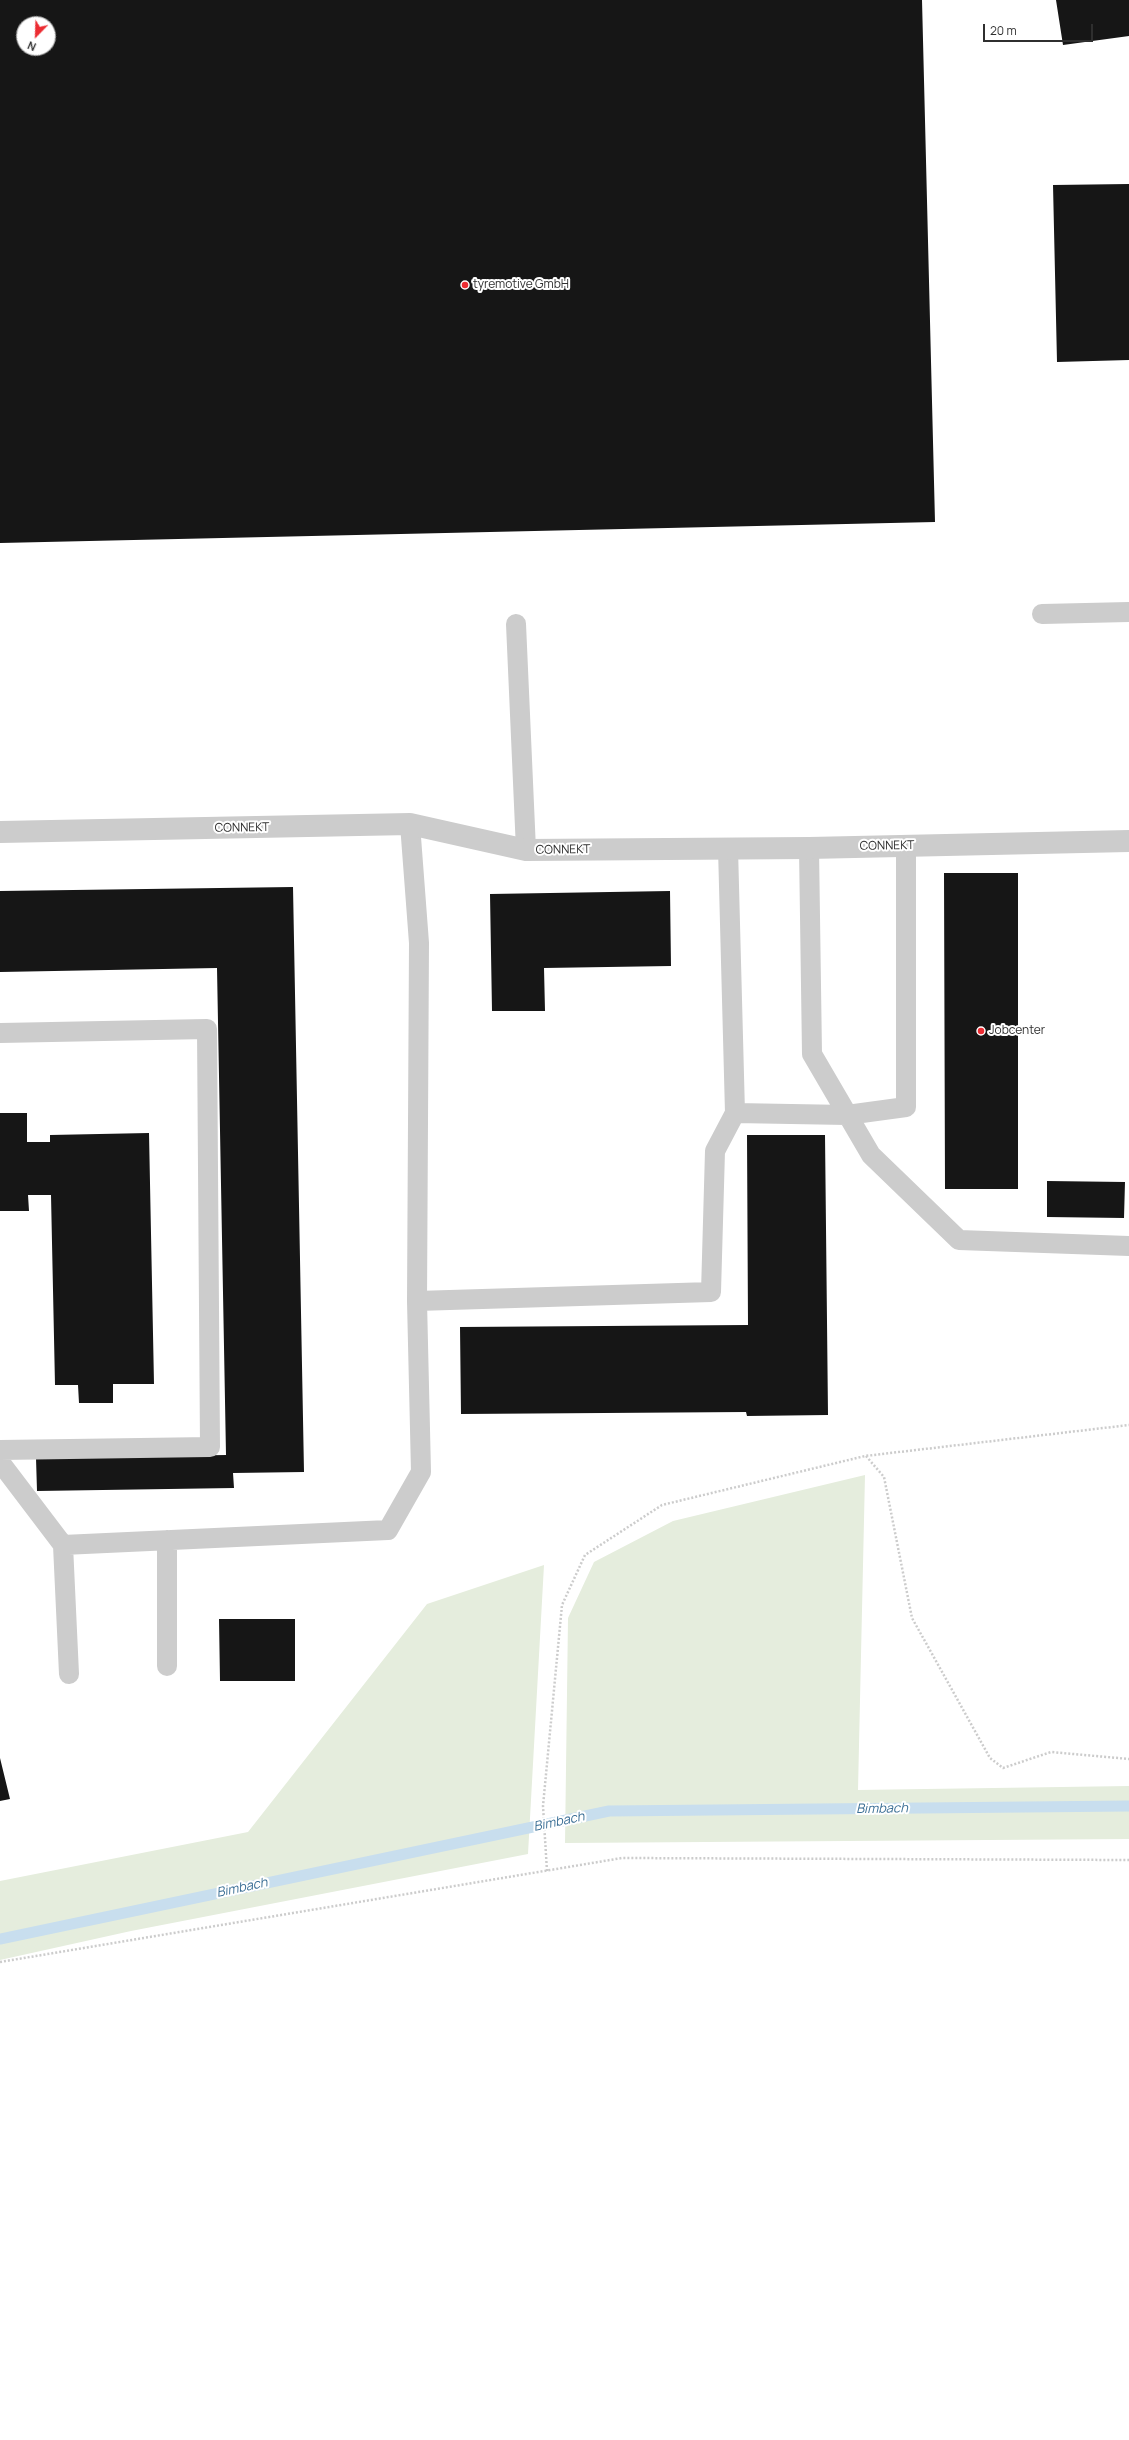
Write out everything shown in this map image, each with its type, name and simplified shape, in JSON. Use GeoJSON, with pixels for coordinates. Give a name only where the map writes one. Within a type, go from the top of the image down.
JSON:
{"type":"FeatureCollection","features":[{"type":"Feature","properties":{"kind":"street","name":"CONNEKT"},"geometry":{"type":"LineString","coordinates":[[0,832],[410,824],[526,850],[809,848],[1129,841]]}},
{"type":"Feature","properties":{"kind":"lane"},"geometry":{"type":"LineString","coordinates":[[1042,614],[1129,612]]}},
{"type":"Feature","properties":{"kind":"lane"},"geometry":{"type":"LineString","coordinates":[[516,624],[526,850]]}},
{"type":"Feature","properties":{"kind":"lane"},"geometry":{"type":"LineString","coordinates":[[63,1545],[388,1530],[421,1472],[417,1301],[419,943],[410,824]]}},
{"type":"Feature","properties":{"kind":"lane"},"geometry":{"type":"LineString","coordinates":[[735,1113],[847,1115],[906,1107],[906,846]]}},
{"type":"Feature","properties":{"kind":"lane"},"geometry":{"type":"LineString","coordinates":[[417,1301],[711,1292],[715,1151],[735,1113],[728,848]]}},
{"type":"Feature","properties":{"kind":"lane"},"geometry":{"type":"LineString","coordinates":[[809,848],[812,1054],[871,1155],[959,1240],[1129,1246]]}},
{"type":"Feature","properties":{"kind":"lane"},"geometry":{"type":"LineString","coordinates":[[0,1033],[207,1029],[210,1447],[0,1450]]}},
{"type":"Feature","properties":{"kind":"lane"},"geometry":{"type":"LineString","coordinates":[[0,1462],[63,1545],[69,1674]]}},
{"type":"Feature","properties":{"kind":"lane"},"geometry":{"type":"LineString","coordinates":[[167,1540],[167,1666]]}},
{"type":"Feature","properties":{"kind":"path"},"geometry":{"type":"LineString","coordinates":[[547,1871],[543,1806],[562,1605],[585,1556],[662,1505],[865,1456],[1129,1425]]}},
{"type":"Feature","properties":{"kind":"path"},"geometry":{"type":"LineString","coordinates":[[865,1456],[884,1477],[912,1618],[990,1758],[1003,1768],[1051,1752],[1129,1759]]}},
{"type":"Feature","properties":{"kind":"path"},"geometry":{"type":"LineString","coordinates":[[0,1962],[622,1858],[1129,1860]]}},
{"type":"Feature","properties":{"kind":"green space"},"geometry":{"type":"Polygon","coordinates":[[[865,1475],[858,1790],[1129,1786],[1129,1839],[565,1843],[568,1618],[594,1562],[673,1521],[865,1475]]]}},
{"type":"Feature","properties":{"kind":"green space"},"geometry":{"type":"Polygon","coordinates":[[[544,1565],[528,1854],[131,1931],[0,1960],[0,1881],[248,1832],[427,1604],[544,1565]]]}},
{"type":"Feature","properties":{"kind":"building","name":"tyremotive GmbH"},"geometry":{"type":"Polygon","coordinates":[[[0,0],[922,0],[935,522],[0,543],[0,0]]]}},
{"type":"Feature","properties":{"kind":"building"},"geometry":{"type":"Polygon","coordinates":[[[1056,0],[1129,0],[1129,36],[1063,45],[1056,0]]]}},
{"type":"Feature","properties":{"kind":"building"},"geometry":{"type":"Polygon","coordinates":[[[1129,184],[1129,360],[1057,362],[1053,185],[1129,184]]]}},
{"type":"Feature","properties":{"kind":"building","name":"Jobcenter"},"geometry":{"type":"Polygon","coordinates":[[[944,873],[1018,873],[1018,1189],[945,1189],[944,873]]]}},
{"type":"Feature","properties":{"kind":"building"},"geometry":{"type":"Polygon","coordinates":[[[293,887],[304,1472],[233,1473],[234,1488],[37,1491],[36,1458],[226,1455],[217,968],[0,972],[0,891],[293,887]]]}},
{"type":"Feature","properties":{"kind":"building"},"geometry":{"type":"Polygon","coordinates":[[[670,891],[671,966],[544,968],[545,1011],[492,1011],[490,894],[670,891]]]}},
{"type":"Feature","properties":{"kind":"building"},"geometry":{"type":"Polygon","coordinates":[[[0,1113],[27,1113],[27,1142],[50,1142],[50,1135],[149,1133],[154,1384],[113,1384],[113,1403],[79,1403],[78,1385],[55,1385],[51,1195],[28,1195],[29,1211],[0,1211],[0,1113]]]}},
{"type":"Feature","properties":{"kind":"building"},"geometry":{"type":"Polygon","coordinates":[[[747,1135],[825,1135],[828,1415],[747,1416],[746,1412],[461,1414],[460,1327],[748,1325],[747,1135]]]}},
{"type":"Feature","properties":{"kind":"building"},"geometry":{"type":"Polygon","coordinates":[[[1047,1181],[1125,1182],[1124,1218],[1047,1217],[1047,1181]]]}},
{"type":"Feature","properties":{"kind":"building"},"geometry":{"type":"Polygon","coordinates":[[[219,1619],[295,1619],[295,1681],[220,1681],[219,1619]]]}},
{"type":"Feature","properties":{"kind":"building"},"geometry":{"type":"Polygon","coordinates":[[[0,1758],[10,1799],[0,1801],[0,1758]]]}},
{"type":"Feature","properties":{"kind":"waterway","name":"Bimbach"},"geometry":{"type":"LineString","coordinates":[[0,1939],[609,1811],[1129,1806]]}},
{"type":"Feature","properties":{"kind":"place","name":"tyremotive GmbH"},"geometry":{"type":"Point","coordinates":[465,285]}},
{"type":"Feature","properties":{"kind":"place","name":"Jobcenter"},"geometry":{"type":"Point","coordinates":[981,1031]}}]}
